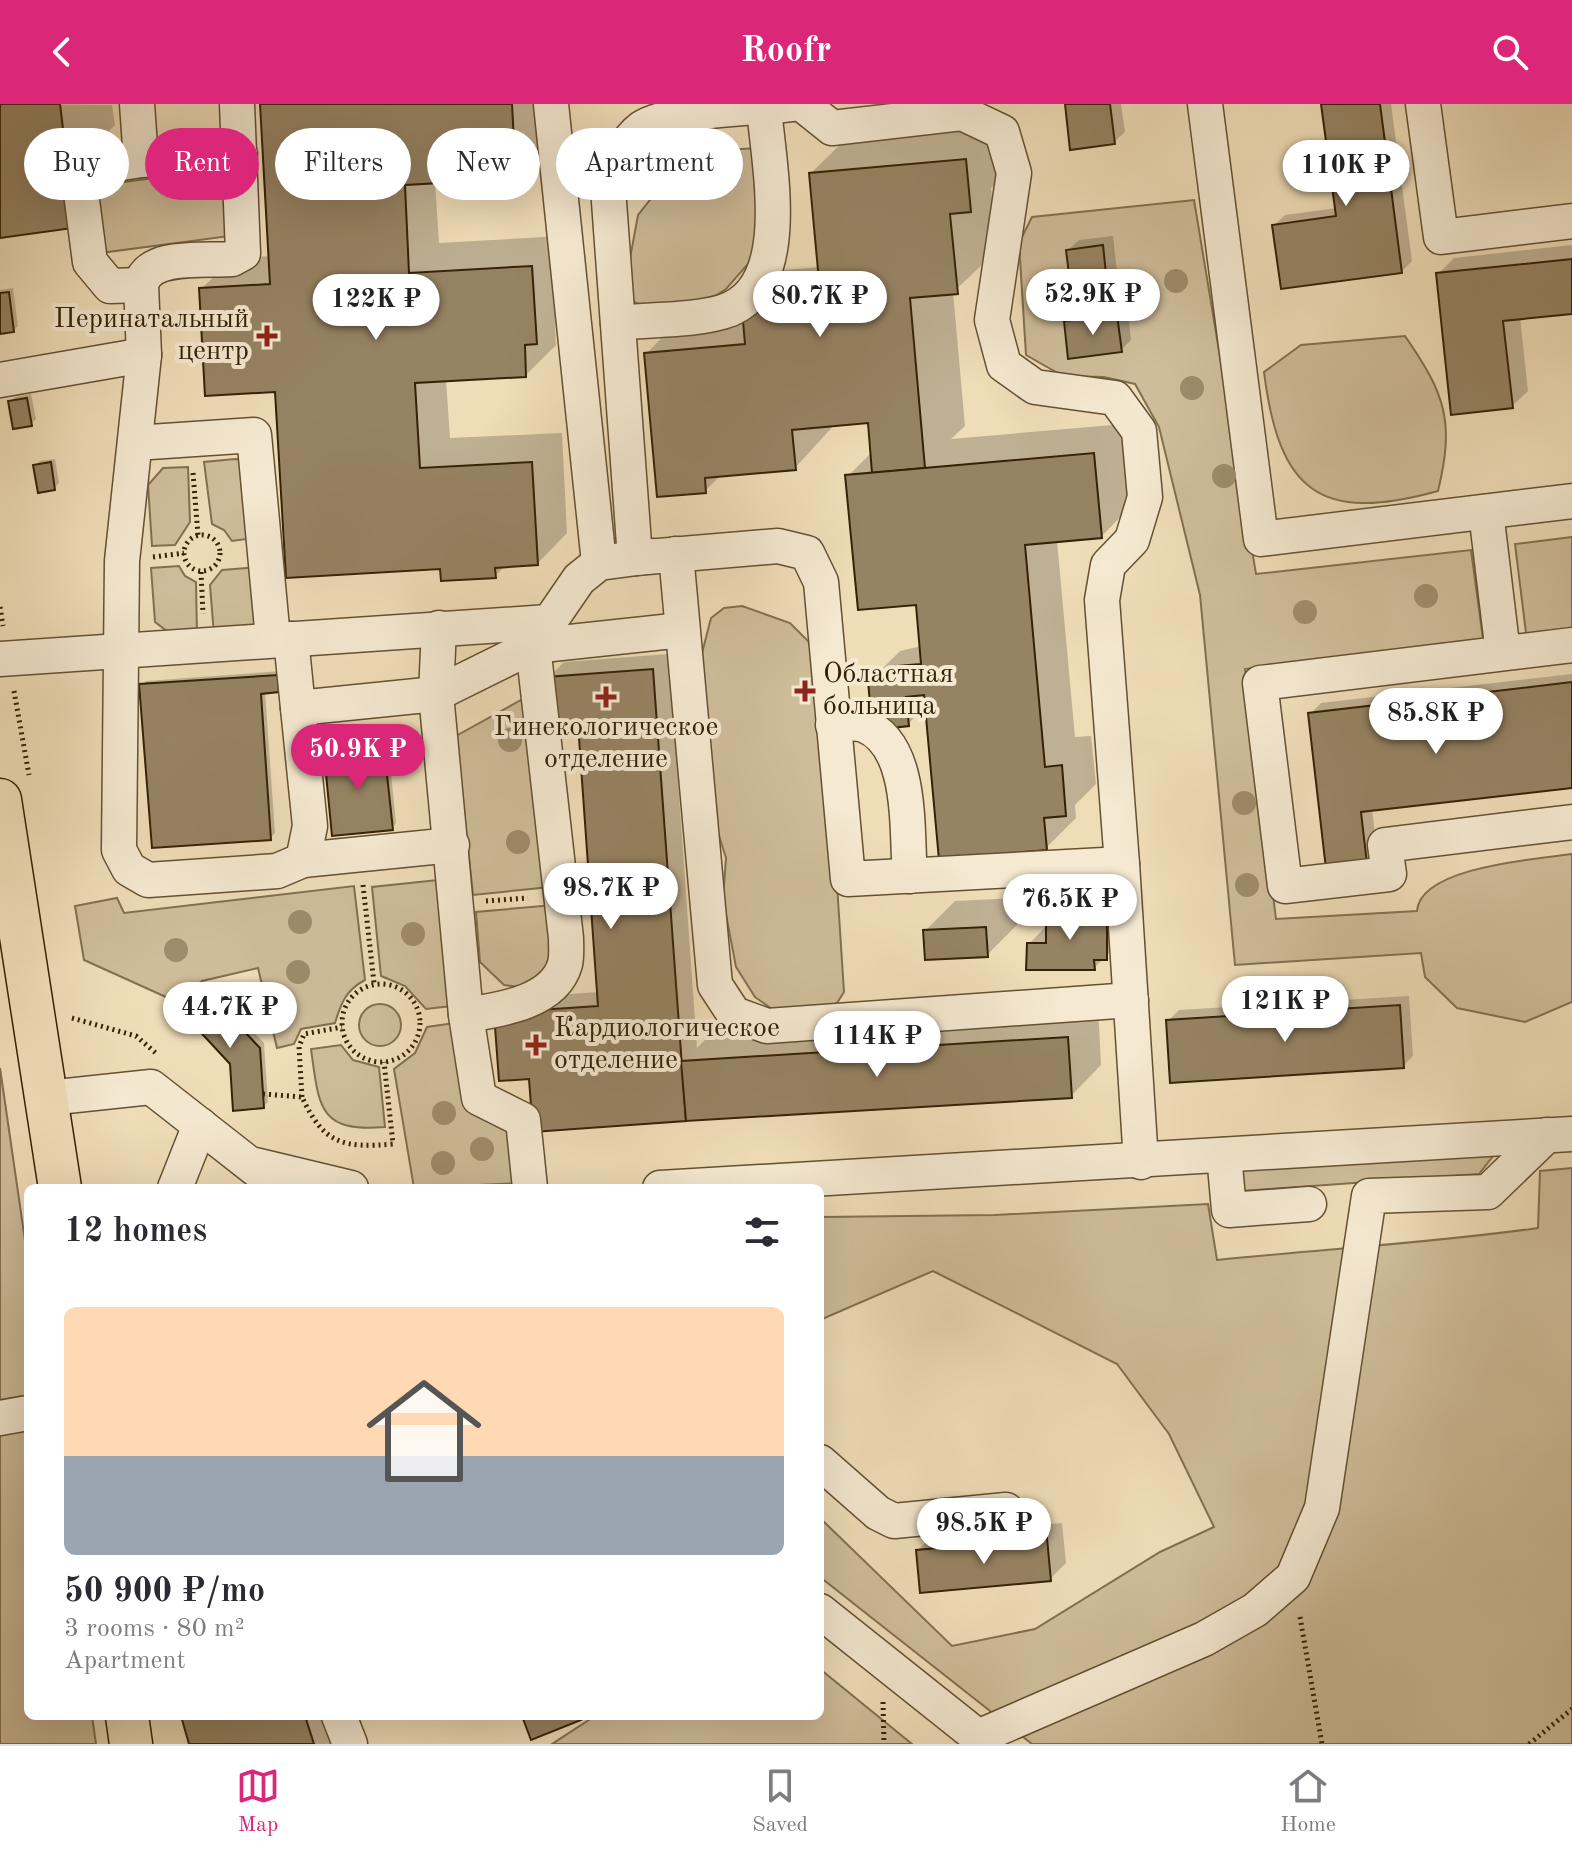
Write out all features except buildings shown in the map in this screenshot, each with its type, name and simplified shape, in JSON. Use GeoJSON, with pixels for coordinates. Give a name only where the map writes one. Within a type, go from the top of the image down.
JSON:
{"type":"FeatureCollection","features":[{"type":"Feature","properties":{"kind":"main road"},"geometry":{"type":"LineString","coordinates":[[0,800],[59,1184]]}},
{"type":"Feature","properties":{"kind":"main road"},"geometry":{"type":"LineString","coordinates":[[128,1720],[131,1744]]}},
{"type":"Feature","properties":{"kind":"street"},"geometry":{"type":"LineString","coordinates":[[137,104],[141,160]]}},
{"type":"Feature","properties":{"kind":"street"},"geometry":{"type":"LineString","coordinates":[[237,104],[238,128]]}},
{"type":"Feature","properties":{"kind":"street"},"geometry":{"type":"LineString","coordinates":[[551,104],[599,563]]}},
{"type":"Feature","properties":{"kind":"street"},"geometry":{"type":"LineString","coordinates":[[802,104],[832,128],[962,113],[1002,132],[1014,173],[992,320],[1004,365],[1035,387],[1115,398],[1139,431],[1145,497],[1132,540],[1108,565],[1102,600],[1141,1162]]}},
{"type":"Feature","properties":{"kind":"street"},"geometry":{"type":"LineString","coordinates":[[1205,104],[1261,539],[1572,501]]}},
{"type":"Feature","properties":{"kind":"street"},"geometry":{"type":"LineString","coordinates":[[1423,104],[1441,237],[1572,221]]}},
{"type":"Feature","properties":{"kind":"street"},"geometry":{"type":"LineString","coordinates":[[618,323],[723,312],[746,296],[765,273],[773,240],[778,106],[673,118],[643,128],[621,153],[608,188],[635,558],[778,546],[807,553],[821,582],[848,879],[1122,864]]}},
{"type":"Feature","properties":{"kind":"street"},"geometry":{"type":"LineString","coordinates":[[141,285],[110,286],[90,262],[78,170],[145,160]]}},
{"type":"Feature","properties":{"kind":"street"},"geometry":{"type":"LineString","coordinates":[[241,200],[243,253],[232,259],[157,265],[142,276],[144,355],[122,561],[119,850],[129,869],[148,880],[277,871],[303,860],[452,845]]}},
{"type":"Feature","properties":{"kind":"street"},"geometry":{"type":"LineString","coordinates":[[0,380],[144,355]]}},
{"type":"Feature","properties":{"kind":"street"},"geometry":{"type":"LineString","coordinates":[[135,443],[254,435],[282,639],[298,708],[310,826],[303,860]]}},
{"type":"Feature","properties":{"kind":"street"},"geometry":{"type":"LineString","coordinates":[[1486,512],[1503,653]]}},
{"type":"Feature","properties":{"kind":"street"},"geometry":{"type":"LineString","coordinates":[[298,708],[436,694],[541,634],[579,579],[599,563],[664,555]]}},
{"type":"Feature","properties":{"kind":"street"},"geometry":{"type":"LineString","coordinates":[[664,555],[682,630],[715,985],[734,1014],[767,1026],[1131,1000]]}},
{"type":"Feature","properties":{"kind":"street"},"geometry":{"type":"LineString","coordinates":[[0,659],[439,628],[541,634],[682,630]]}},
{"type":"Feature","properties":{"kind":"street"},"geometry":{"type":"LineString","coordinates":[[439,628],[436,694],[466,1015],[479,1098],[523,1120],[530,1184]]}},
{"type":"Feature","properties":{"kind":"street"},"geometry":{"type":"LineString","coordinates":[[466,1015],[508,1008],[553,983],[564,966],[566,938],[541,634]]}},
{"type":"Feature","properties":{"kind":"street"},"geometry":{"type":"LineString","coordinates":[[1572,645],[1260,683],[1285,886],[1389,874],[1385,845],[1572,822]]}},
{"type":"Feature","properties":{"kind":"street"},"geometry":{"type":"LineString","coordinates":[[833,725],[862,724],[888,740],[900,762],[910,876]]}},
{"type":"Feature","properties":{"kind":"street"},"geometry":{"type":"LineString","coordinates":[[48,1098],[151,1087],[275,1184]]}},
{"type":"Feature","properties":{"kind":"street"},"geometry":{"type":"LineString","coordinates":[[177,1184],[200,1125]]}},
{"type":"Feature","properties":{"kind":"street"},"geometry":{"type":"LineString","coordinates":[[734,1184],[1141,1162],[1560,1134]]}},
{"type":"Feature","properties":{"kind":"street"},"geometry":{"type":"LineString","coordinates":[[824,1614],[982,1740],[1204,1639],[1255,1610],[1293,1577],[1322,1508],[1369,1196],[1488,1192],[1560,1134]]}},
{"type":"Feature","properties":{"kind":"street"},"geometry":{"type":"LineString","coordinates":[[1224,1155],[1229,1210],[1309,1204]]}},
{"type":"Feature","properties":{"kind":"street"},"geometry":{"type":"LineString","coordinates":[[248,1163],[335,1184]]}},
{"type":"Feature","properties":{"kind":"street"},"geometry":{"type":"LineString","coordinates":[[0,1418],[24,1414]]}},
{"type":"Feature","properties":{"kind":"street"},"geometry":{"type":"LineString","coordinates":[[824,1466],[878,1513],[894,1521],[1006,1510]]}},
{"type":"Feature","properties":{"kind":"street"},"geometry":{"type":"LineString","coordinates":[[341,1720],[350,1744]]}},
{"type":"Feature","properties":{"kind":"path"},"geometry":{"type":"LineString","coordinates":[[191,439],[198,535]]}},
{"type":"Feature","properties":{"kind":"path"},"geometry":{"type":"LineString","coordinates":[[198,535],[211,537],[220,553],[216,565],[201,572],[191,568],[184,559],[187,542],[198,535]]}},
{"type":"Feature","properties":{"kind":"path"},"geometry":{"type":"LineString","coordinates":[[201,572],[205,643]]}},
{"type":"Feature","properties":{"kind":"path"},"geometry":{"type":"LineString","coordinates":[[360,855],[374,983]]}},
{"type":"Feature","properties":{"kind":"path"},"geometry":{"type":"LineString","coordinates":[[456,904],[561,895]]}},
{"type":"Feature","properties":{"kind":"path"},"geometry":{"type":"LineString","coordinates":[[374,983],[400,988],[418,1007],[421,1020],[415,1044],[396,1059],[384,1062],[361,1057],[345,1039],[342,1027],[346,1004],[353,994],[374,983]]}},
{"type":"Feature","properties":{"kind":"path"},"geometry":{"type":"LineString","coordinates":[[342,1027],[304,1034],[299,1047],[302,1097],[319,1126],[343,1145],[393,1144],[384,1062]]}},
{"type":"Feature","properties":{"kind":"path"},"geometry":{"type":"LineString","coordinates":[[263,1094],[302,1097]]}},
{"type":"Feature","properties":{"kind":"path"},"geometry":{"type":"LineString","coordinates":[[1293,1577],[1322,1744]]}},
{"type":"Feature","properties":{"kind":"path"},"geometry":{"type":"LineString","coordinates":[[883,1700],[884,1744]]}},
{"type":"Feature","properties":{"kind":"path"},"geometry":{"type":"LineString","coordinates":[[1529,1744],[1572,1709]]}},
{"type":"Feature","properties":{"kind":"shaded area"},"geometry":{"type":"Polygon","coordinates":[[[758,148],[764,225],[748,264],[726,289],[709,300],[650,309],[634,302],[624,291],[638,215],[650,200],[743,200],[743,149],[758,148]]]}},
{"type":"Feature","properties":{"kind":"shaded area"},"geometry":{"type":"Polygon","coordinates":[[[145,179],[145,200],[225,200],[230,236],[100,253],[98,200],[129,200],[129,181],[145,179]]]}},
{"type":"Feature","properties":{"kind":"shaded area"},"geometry":{"type":"Polygon","coordinates":[[[1194,200],[1256,574],[1471,550],[1483,639],[1245,669],[1276,919],[1417,911],[1423,896],[1437,884],[1458,875],[1508,863],[1572,854],[1572,1002],[1525,1022],[1457,1008],[1425,977],[1421,953],[1235,965],[1200,595],[1159,427],[1135,384],[1104,377],[1063,376],[1026,355],[1019,243],[1032,217],[1194,200]]]}},
{"type":"Feature","properties":{"kind":"shaded area"},"geometry":{"type":"Polygon","coordinates":[[[1405,336],[1438,392],[1443,409],[1446,445],[1438,491],[1397,500],[1363,503],[1335,499],[1312,488],[1294,471],[1281,445],[1271,413],[1264,372],[1301,345],[1405,336]]]}},
{"type":"Feature","properties":{"kind":"shaded area"},"geometry":{"type":"Polygon","coordinates":[[[242,460],[254,538],[232,541],[224,530],[212,524],[204,462],[242,460]]]}},
{"type":"Feature","properties":{"kind":"shaded area"},"geometry":{"type":"Polygon","coordinates":[[[188,467],[190,522],[175,545],[152,546],[148,485],[163,468],[188,467]]]}},
{"type":"Feature","properties":{"kind":"shaded area"},"geometry":{"type":"Polygon","coordinates":[[[1572,537],[1572,635],[1527,641],[1515,544],[1572,537]]]}},
{"type":"Feature","properties":{"kind":"shaded area"},"geometry":{"type":"Polygon","coordinates":[[[179,566],[185,576],[196,582],[197,635],[172,635],[155,622],[151,568],[179,566]]]}},
{"type":"Feature","properties":{"kind":"shaded area"},"geometry":{"type":"Polygon","coordinates":[[[258,567],[259,626],[214,635],[210,585],[222,570],[258,567]]]}},
{"type":"Feature","properties":{"kind":"shaded area"},"geometry":{"type":"Polygon","coordinates":[[[742,606],[790,623],[809,642],[816,663],[830,777],[844,992],[837,1003],[825,1009],[795,1013],[772,1009],[755,997],[736,967],[723,899],[726,858],[710,807],[702,653],[711,618],[724,608],[742,606]]]}},
{"type":"Feature","properties":{"kind":"shaded area"},"geometry":{"type":"Polygon","coordinates":[[[530,695],[550,887],[473,895],[456,736],[530,695]]]}},
{"type":"Feature","properties":{"kind":"shaded area"},"geometry":{"type":"Polygon","coordinates":[[[447,879],[460,1005],[426,1009],[405,986],[381,976],[372,887],[447,879]]]}},
{"type":"Feature","properties":{"kind":"shaded area"},"geometry":{"type":"Polygon","coordinates":[[[354,886],[365,980],[345,998],[335,1023],[301,1029],[294,1044],[277,1048],[258,968],[202,981],[177,1002],[84,960],[75,906],[117,898],[124,913],[354,886]]]}},
{"type":"Feature","properties":{"kind":"shaded area"},"geometry":{"type":"Polygon","coordinates":[[[553,905],[555,965],[527,988],[504,985],[480,962],[476,912],[553,905]]]}},
{"type":"Feature","properties":{"kind":"shaded area"},"geometry":{"type":"Polygon","coordinates":[[[380,1004],[395,1010],[401,1025],[395,1040],[380,1046],[365,1040],[359,1025],[365,1010],[380,1004]]]}},
{"type":"Feature","properties":{"kind":"shaded area"},"geometry":{"type":"Polygon","coordinates":[[[461,1022],[509,1122],[522,1183],[413,1184],[394,1069],[415,1053],[427,1027],[461,1022]]]}},
{"type":"Feature","properties":{"kind":"shaded area"},"geometry":{"type":"Polygon","coordinates":[[[341,1045],[353,1060],[379,1067],[385,1127],[346,1125],[326,1112],[320,1100],[311,1049],[341,1045]]]}},
{"type":"Feature","properties":{"kind":"shaded area"},"geometry":{"type":"Polygon","coordinates":[[[0,1068],[24,1233],[24,1396],[0,1400],[0,1068]]]}},
{"type":"Feature","properties":{"kind":"shaded area"},"geometry":{"type":"Polygon","coordinates":[[[1497,1151],[1479,1174],[1241,1191],[1240,1169],[1497,1151]]]}},
{"type":"Feature","properties":{"kind":"shaded area"},"geometry":{"type":"Polygon","coordinates":[[[1572,1168],[1572,1744],[1032,1744],[824,1580],[824,1522],[952,1646],[1035,1629],[1160,1552],[1214,1527],[1169,1434],[1117,1364],[933,1271],[824,1318],[824,1217],[995,1215],[1208,1204],[1217,1260],[1538,1228],[1540,1171],[1572,1168]]]}},
{"type":"Feature","properties":{"kind":"shaded area"},"geometry":{"type":"Polygon","coordinates":[[[24,1427],[24,1720],[93,1720],[96,1744],[0,1744],[0,1431],[24,1427]]]}},
{"type":"Feature","properties":{"kind":"shaded area"},"geometry":{"type":"Polygon","coordinates":[[[824,1672],[912,1744],[552,1744],[589,1720],[824,1720],[824,1672]]]}},
{"type":"Feature","properties":{"kind":"place","name":"Перинатальный центр"},"geometry":{"type":"Point","coordinates":[267,336]}},
{"type":"Feature","properties":{"kind":"place","name":"Областная больница"},"geometry":{"type":"Point","coordinates":[805,691]}},
{"type":"Feature","properties":{"kind":"place","name":"Гинекологическое отделение"},"geometry":{"type":"Point","coordinates":[606,697]}},
{"type":"Feature","properties":{"kind":"place","name":"Кардиологическое отделение"},"geometry":{"type":"Point","coordinates":[536,1045]}}]}
